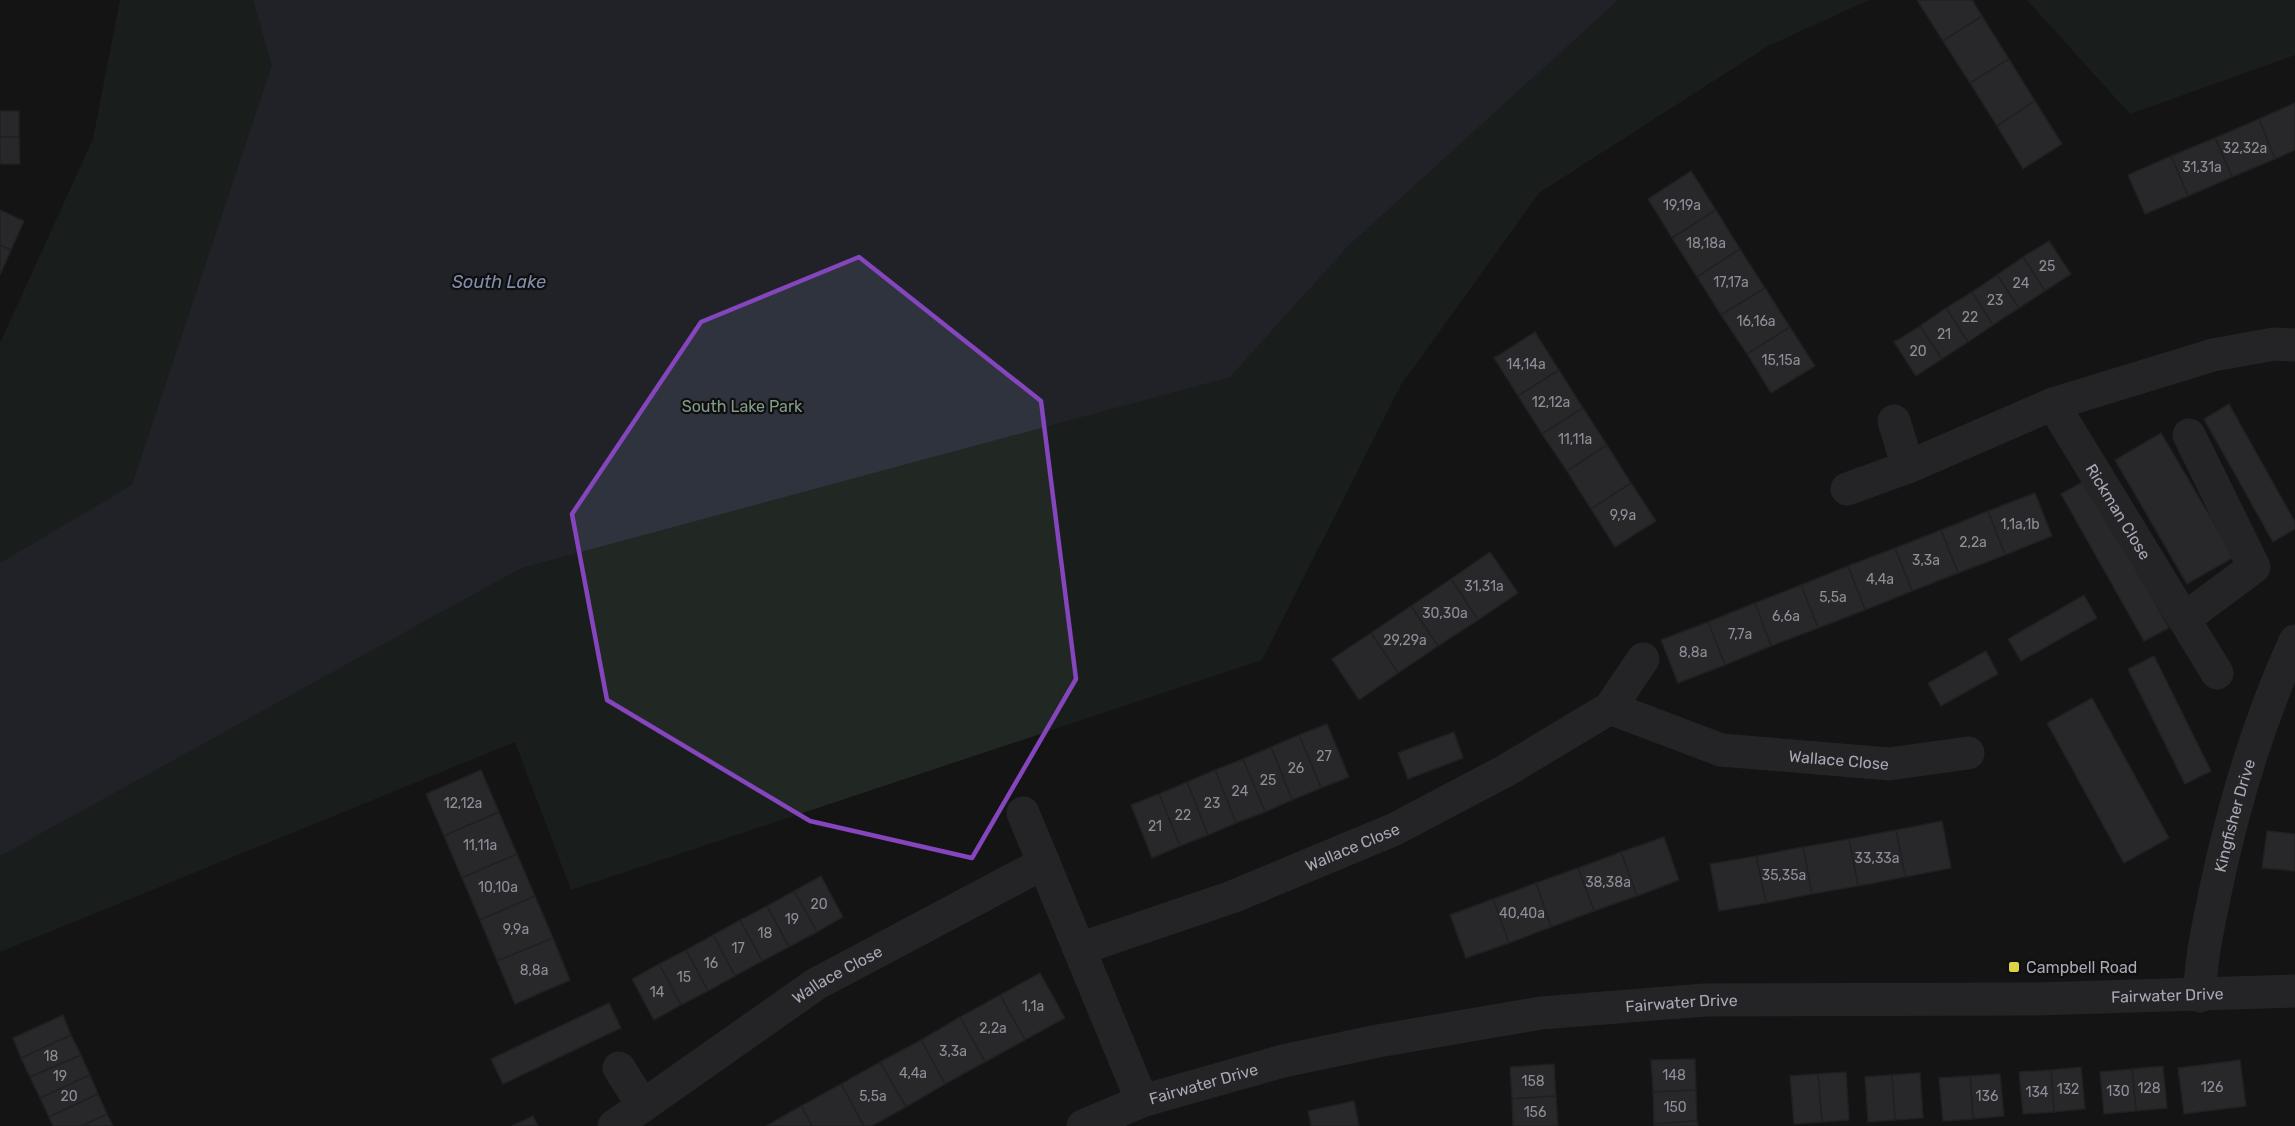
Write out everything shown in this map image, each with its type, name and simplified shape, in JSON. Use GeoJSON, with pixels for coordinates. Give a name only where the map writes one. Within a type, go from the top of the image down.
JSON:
{"type":"FeatureCollection","features":[{"type":"Feature","properties":{"kind":"street"},"geometry":{"type":"LineString","coordinates":[[1847,489],[1908,467],[2053,404],[2213,355],[2274,344],[2295,345]]}},
{"type":"Feature","properties":{"kind":"street","name":"Rickman Close"},"geometry":{"type":"LineString","coordinates":[[2053,404],[2217,673]]}},
{"type":"Feature","properties":{"kind":"street"},"geometry":{"type":"LineString","coordinates":[[1894,421],[1908,467]]}},
{"type":"Feature","properties":{"kind":"street"},"geometry":{"type":"LineString","coordinates":[[2184,618],[2254,567],[2189,435]]}},
{"type":"Feature","properties":{"kind":"street","name":"Kingfisher Drive"},"geometry":{"type":"LineString","coordinates":[[2200,996],[2200,969],[2227,836],[2245,775],[2285,684],[2295,641]]}},
{"type":"Feature","properties":{"kind":"street","name":"Wallace Close"},"geometry":{"type":"LineString","coordinates":[[1079,949],[1232,897],[1395,829],[1505,771],[1610,708],[1643,658]]}},
{"type":"Feature","properties":{"kind":"street","name":"Wallace Close"},"geometry":{"type":"LineString","coordinates":[[1610,708],[1721,750],[1889,764],[1968,753]]}},
{"type":"Feature","properties":{"kind":"street"},"geometry":{"type":"LineString","coordinates":[[1023,813],[1142,1101]]}},
{"type":"Feature","properties":{"kind":"street","name":"Wallace Close"},"geometry":{"type":"LineString","coordinates":[[614,1126],[816,984],[1044,863]]}},
{"type":"Feature","properties":{"kind":"street","name":"Fairwater Drive"},"geometry":{"type":"LineString","coordinates":[[1083,1126],[1142,1101],[1283,1061],[1378,1041],[1541,1013],[1706,1000],[2200,996],[2295,991]]}},
{"type":"Feature","properties":{"kind":"street"},"geometry":{"type":"LineString","coordinates":[[619,1068],[643,1106]]}},
{"type":"Feature","properties":{"kind":"highlighted area"},"geometry":{"type":"Polygon","coordinates":[[[859,257],[1041,401],[1076,679],[972,858],[810,821],[607,700],[572,514],[701,322],[859,257]]]}},
{"type":"Feature","properties":{"kind":"green space","name":"South Lake Park"},"geometry":{"type":"Polygon","coordinates":[[[120,0],[1869,0],[1768,46],[1539,193],[1401,385],[1262,660],[571,890],[515,742],[0,952],[0,343],[93,139],[120,0]]]}},
{"type":"Feature","properties":{"kind":"green space"},"geometry":{"type":"Polygon","coordinates":[[[2027,0],[2295,0],[2295,55],[2130,114],[2027,0]]]}},
{"type":"Feature","properties":{"kind":"water","name":"South Lake"},"geometry":{"type":"Polygon","coordinates":[[[253,0],[1618,0],[1348,246],[1230,377],[521,568],[0,856],[0,563],[132,485],[272,65],[253,0]]]}},
{"type":"Feature","properties":{"kind":"building"},"geometry":{"type":"Polygon","coordinates":[[[1917,0],[1972,0],[1982,16],[1943,41],[1917,0]]]}},
{"type":"Feature","properties":{"kind":"building"},"geometry":{"type":"Polygon","coordinates":[[[1982,16],[2009,59],[1970,83],[1943,41],[1982,16]]]}},
{"type":"Feature","properties":{"kind":"building"},"geometry":{"type":"Polygon","coordinates":[[[2009,59],[2035,101],[1997,126],[1970,83],[2009,59]]]}},
{"type":"Feature","properties":{"kind":"building"},"geometry":{"type":"Polygon","coordinates":[[[2035,101],[2062,144],[2023,169],[1997,126],[2035,101]]]}},
{"type":"Feature","properties":{"kind":"building"},"geometry":{"type":"Polygon","coordinates":[[[2295,103],[2295,150],[2275,159],[2259,119],[2295,103]]]}},
{"type":"Feature","properties":{"kind":"building"},"geometry":{"type":"Polygon","coordinates":[[[0,111],[19,111],[19,137],[0,137],[0,111]]]}},
{"type":"Feature","properties":{"kind":"building"},"geometry":{"type":"Polygon","coordinates":[[[2259,119],[2275,159],[2232,177],[2215,138],[2259,119]]]}},
{"type":"Feature","properties":{"kind":"building"},"geometry":{"type":"Polygon","coordinates":[[[0,137],[19,137],[20,164],[0,164],[0,137]]]}},
{"type":"Feature","properties":{"kind":"building"},"geometry":{"type":"Polygon","coordinates":[[[2215,138],[2232,177],[2188,196],[2171,156],[2215,138]]]}},
{"type":"Feature","properties":{"kind":"building"},"geometry":{"type":"Polygon","coordinates":[[[2171,156],[2188,196],[2145,214],[2128,175],[2171,156]]]}},
{"type":"Feature","properties":{"kind":"building"},"geometry":{"type":"Polygon","coordinates":[[[1691,171],[1716,210],[1672,238],[1648,199],[1691,171]]]}},
{"type":"Feature","properties":{"kind":"building"},"geometry":{"type":"Polygon","coordinates":[[[0,210],[24,221],[11,250],[0,245],[0,210]]]}},
{"type":"Feature","properties":{"kind":"building"},"geometry":{"type":"Polygon","coordinates":[[[1716,210],[1740,249],[1697,277],[1672,238],[1716,210]]]}},
{"type":"Feature","properties":{"kind":"building"},"geometry":{"type":"Polygon","coordinates":[[[2049,241],[2071,274],[2045,291],[2023,257],[2049,241]]]}},
{"type":"Feature","properties":{"kind":"building"},"geometry":{"type":"Polygon","coordinates":[[[0,245],[11,250],[0,275],[0,245]]]}},
{"type":"Feature","properties":{"kind":"building"},"geometry":{"type":"Polygon","coordinates":[[[1740,249],[1765,288],[1721,315],[1697,277],[1740,249]]]}},
{"type":"Feature","properties":{"kind":"building"},"geometry":{"type":"Polygon","coordinates":[[[2023,257],[2045,291],[2019,308],[1997,275],[2023,257]]]}},
{"type":"Feature","properties":{"kind":"building"},"geometry":{"type":"Polygon","coordinates":[[[1997,275],[2019,308],[1993,325],[1972,292],[1997,275]]]}},
{"type":"Feature","properties":{"kind":"building"},"geometry":{"type":"Polygon","coordinates":[[[1765,288],[1790,327],[1747,354],[1721,315],[1765,288]]]}},
{"type":"Feature","properties":{"kind":"building"},"geometry":{"type":"Polygon","coordinates":[[[1972,292],[1993,325],[1968,342],[1946,308],[1972,292]]]}},
{"type":"Feature","properties":{"kind":"building"},"geometry":{"type":"Polygon","coordinates":[[[1946,308],[1968,342],[1942,359],[1920,326],[1946,308]]]}},
{"type":"Feature","properties":{"kind":"building"},"geometry":{"type":"Polygon","coordinates":[[[1920,326],[1942,359],[1916,376],[1894,342],[1920,326]]]}},
{"type":"Feature","properties":{"kind":"building"},"geometry":{"type":"Polygon","coordinates":[[[1790,327],[1815,366],[1771,393],[1747,354],[1790,327]]]}},
{"type":"Feature","properties":{"kind":"building"},"geometry":{"type":"Polygon","coordinates":[[[1535,332],[1559,370],[1518,396],[1494,358],[1535,332]]]}},
{"type":"Feature","properties":{"kind":"building"},"geometry":{"type":"Polygon","coordinates":[[[1559,370],[1583,408],[1542,434],[1518,396],[1559,370]]]}},
{"type":"Feature","properties":{"kind":"building"},"geometry":{"type":"Polygon","coordinates":[[[2229,404],[2295,522],[2295,529],[2273,542],[2204,419],[2229,404]]]}},
{"type":"Feature","properties":{"kind":"building"},"geometry":{"type":"Polygon","coordinates":[[[1583,408],[1607,445],[1567,471],[1542,434],[1583,408]]]}},
{"type":"Feature","properties":{"kind":"building"},"geometry":{"type":"Polygon","coordinates":[[[2161,433],[2234,557],[2187,584],[2115,460],[2161,433]]]}},
{"type":"Feature","properties":{"kind":"building"},"geometry":{"type":"Polygon","coordinates":[[[1607,445],[1631,483],[1591,509],[1567,471],[1607,445]]]}},
{"type":"Feature","properties":{"kind":"building"},"geometry":{"type":"Polygon","coordinates":[[[2086,480],[2169,628],[2144,641],[2061,494],[2086,480]]]}},
{"type":"Feature","properties":{"kind":"building"},"geometry":{"type":"Polygon","coordinates":[[[1631,483],[1656,521],[1615,547],[1591,509],[1631,483]]]}},
{"type":"Feature","properties":{"kind":"building"},"geometry":{"type":"Polygon","coordinates":[[[2035,493],[2052,536],[2005,555],[1988,511],[2035,493]]]}},
{"type":"Feature","properties":{"kind":"building"},"geometry":{"type":"Polygon","coordinates":[[[1988,511],[2005,555],[1958,573],[1941,530],[1988,511]]]}},
{"type":"Feature","properties":{"kind":"building"},"geometry":{"type":"Polygon","coordinates":[[[1941,530],[1958,573],[1912,591],[1895,548],[1941,530]]]}},
{"type":"Feature","properties":{"kind":"building"},"geometry":{"type":"Polygon","coordinates":[[[1895,548],[1912,591],[1865,610],[1848,566],[1895,548]]]}},
{"type":"Feature","properties":{"kind":"building"},"geometry":{"type":"Polygon","coordinates":[[[1490,552],[1518,593],[1478,620],[1451,579],[1490,552]]]}},
{"type":"Feature","properties":{"kind":"building"},"geometry":{"type":"Polygon","coordinates":[[[1848,566],[1865,610],[1818,628],[1801,585],[1848,566]]]}},
{"type":"Feature","properties":{"kind":"building"},"geometry":{"type":"Polygon","coordinates":[[[1451,579],[1478,620],[1438,646],[1411,606],[1451,579]]]}},
{"type":"Feature","properties":{"kind":"building"},"geometry":{"type":"Polygon","coordinates":[[[1801,585],[1818,628],[1771,646],[1755,603],[1801,585]]]}},
{"type":"Feature","properties":{"kind":"building"},"geometry":{"type":"Polygon","coordinates":[[[2084,595],[2097,618],[2021,661],[2008,639],[2084,595]]]}},
{"type":"Feature","properties":{"kind":"building"},"geometry":{"type":"Polygon","coordinates":[[[1755,603],[1771,646],[1725,665],[1708,622],[1755,603]]]}},
{"type":"Feature","properties":{"kind":"building"},"geometry":{"type":"Polygon","coordinates":[[[1411,606],[1438,646],[1398,673],[1371,633],[1411,606]]]}},
{"type":"Feature","properties":{"kind":"building"},"geometry":{"type":"Polygon","coordinates":[[[1708,622],[1725,665],[1678,683],[1661,640],[1708,622]]]}},
{"type":"Feature","properties":{"kind":"building"},"geometry":{"type":"Polygon","coordinates":[[[1371,633],[1398,673],[1359,700],[1332,659],[1371,633]]]}},
{"type":"Feature","properties":{"kind":"building"},"geometry":{"type":"Polygon","coordinates":[[[1986,651],[1998,674],[1941,706],[1928,683],[1986,651]]]}},
{"type":"Feature","properties":{"kind":"building"},"geometry":{"type":"Polygon","coordinates":[[[2154,656],[2211,771],[2185,784],[2128,669],[2154,656]]]}},
{"type":"Feature","properties":{"kind":"building"},"geometry":{"type":"Polygon","coordinates":[[[2092,698],[2169,838],[2124,863],[2047,723],[2092,698]]]}},
{"type":"Feature","properties":{"kind":"building"},"geometry":{"type":"Polygon","coordinates":[[[1327,724],[1349,777],[1321,788],[1299,735],[1327,724]]]}},
{"type":"Feature","properties":{"kind":"building"},"geometry":{"type":"Polygon","coordinates":[[[1454,732],[1463,758],[1408,779],[1398,753],[1454,732]]]}},
{"type":"Feature","properties":{"kind":"building"},"geometry":{"type":"Polygon","coordinates":[[[1299,735],[1321,788],[1292,800],[1271,747],[1299,735]]]}},
{"type":"Feature","properties":{"kind":"building"},"geometry":{"type":"Polygon","coordinates":[[[1271,747],[1292,800],[1265,812],[1243,759],[1271,747]]]}},
{"type":"Feature","properties":{"kind":"building"},"geometry":{"type":"Polygon","coordinates":[[[1243,759],[1265,812],[1236,823],[1215,770],[1243,759]]]}},
{"type":"Feature","properties":{"kind":"building"},"geometry":{"type":"Polygon","coordinates":[[[481,770],[499,812],[444,836],[426,794],[481,770]]]}},
{"type":"Feature","properties":{"kind":"building"},"geometry":{"type":"Polygon","coordinates":[[[1215,770],[1236,823],[1208,835],[1187,782],[1215,770]]]}},
{"type":"Feature","properties":{"kind":"building"},"geometry":{"type":"Polygon","coordinates":[[[1187,782],[1208,835],[1180,846],[1159,794],[1187,782]]]}},
{"type":"Feature","properties":{"kind":"building"},"geometry":{"type":"Polygon","coordinates":[[[1159,794],[1180,846],[1152,858],[1131,805],[1159,794]]]}},
{"type":"Feature","properties":{"kind":"building"},"geometry":{"type":"Polygon","coordinates":[[[499,812],[517,854],[462,878],[444,836],[499,812]]]}},
{"type":"Feature","properties":{"kind":"building"},"geometry":{"type":"Polygon","coordinates":[[[1942,821],[1951,868],[1905,877],[1896,830],[1942,821]]]}},
{"type":"Feature","properties":{"kind":"building"},"geometry":{"type":"Polygon","coordinates":[[[1896,830],[1905,877],[1858,886],[1849,839],[1896,830]]]}},
{"type":"Feature","properties":{"kind":"building"},"geometry":{"type":"Polygon","coordinates":[[[2267,831],[2295,834],[2295,871],[2262,868],[2267,831]]]}},
{"type":"Feature","properties":{"kind":"building"},"geometry":{"type":"Polygon","coordinates":[[[1664,837],[1679,880],[1637,896],[1621,852],[1664,837]]]}},
{"type":"Feature","properties":{"kind":"building"},"geometry":{"type":"Polygon","coordinates":[[[1849,839],[1858,886],[1812,894],[1803,847],[1849,839]]]}},
{"type":"Feature","properties":{"kind":"building"},"geometry":{"type":"Polygon","coordinates":[[[1803,847],[1812,894],[1766,903],[1756,856],[1803,847]]]}},
{"type":"Feature","properties":{"kind":"building"},"geometry":{"type":"Polygon","coordinates":[[[1621,852],[1637,896],[1594,911],[1578,868],[1621,852]]]}},
{"type":"Feature","properties":{"kind":"building"},"geometry":{"type":"Polygon","coordinates":[[[517,854],[535,896],[480,920],[462,878],[517,854]]]}},
{"type":"Feature","properties":{"kind":"building"},"geometry":{"type":"Polygon","coordinates":[[[1756,856],[1766,903],[1719,911],[1710,864],[1756,856]]]}},
{"type":"Feature","properties":{"kind":"building"},"geometry":{"type":"Polygon","coordinates":[[[1578,868],[1594,911],[1551,927],[1536,883],[1578,868]]]}},
{"type":"Feature","properties":{"kind":"building"},"geometry":{"type":"Polygon","coordinates":[[[821,876],[843,917],[817,932],[794,891],[821,876]]]}},
{"type":"Feature","properties":{"kind":"building"},"geometry":{"type":"Polygon","coordinates":[[[1536,883],[1551,927],[1509,943],[1493,899],[1536,883]]]}},
{"type":"Feature","properties":{"kind":"building"},"geometry":{"type":"Polygon","coordinates":[[[794,891],[817,932],[789,947],[767,906],[794,891]]]}},
{"type":"Feature","properties":{"kind":"building"},"geometry":{"type":"Polygon","coordinates":[[[535,896],[553,938],[497,961],[480,920],[535,896]]]}},
{"type":"Feature","properties":{"kind":"building"},"geometry":{"type":"Polygon","coordinates":[[[1493,899],[1509,943],[1466,958],[1450,915],[1493,899]]]}},
{"type":"Feature","properties":{"kind":"building"},"geometry":{"type":"Polygon","coordinates":[[[767,906],[789,947],[762,961],[740,920],[767,906]]]}},
{"type":"Feature","properties":{"kind":"building"},"geometry":{"type":"Polygon","coordinates":[[[740,920],[762,961],[735,976],[713,935],[740,920]]]}},
{"type":"Feature","properties":{"kind":"building"},"geometry":{"type":"Polygon","coordinates":[[[713,935],[735,976],[708,991],[686,950],[713,935]]]}},
{"type":"Feature","properties":{"kind":"building"},"geometry":{"type":"Polygon","coordinates":[[[553,938],[570,980],[515,1004],[497,961],[553,938]]]}},
{"type":"Feature","properties":{"kind":"building"},"geometry":{"type":"Polygon","coordinates":[[[686,950],[708,991],[681,1005],[659,964],[686,950]]]}},
{"type":"Feature","properties":{"kind":"building"},"geometry":{"type":"Polygon","coordinates":[[[659,964],[681,1005],[654,1020],[632,979],[659,964]]]}},
{"type":"Feature","properties":{"kind":"building"},"geometry":{"type":"Polygon","coordinates":[[[1040,973],[1065,1018],[1025,1040],[1000,995],[1040,973]]]}},
{"type":"Feature","properties":{"kind":"building"},"geometry":{"type":"Polygon","coordinates":[[[1000,995],[1025,1040],[985,1062],[960,1017],[1000,995]]]}},
{"type":"Feature","properties":{"kind":"building"},"geometry":{"type":"Polygon","coordinates":[[[609,1003],[621,1028],[503,1084],[491,1059],[609,1003]]]}},
{"type":"Feature","properties":{"kind":"building"},"geometry":{"type":"Polygon","coordinates":[[[63,1015],[71,1035],[21,1058],[13,1038],[63,1015]]]}},
{"type":"Feature","properties":{"kind":"building"},"geometry":{"type":"Polygon","coordinates":[[[960,1017],[985,1062],[945,1084],[921,1040],[960,1017]]]}},
{"type":"Feature","properties":{"kind":"building"},"geometry":{"type":"Polygon","coordinates":[[[71,1035],[81,1055],[30,1077],[21,1058],[71,1035]]]}},
{"type":"Feature","properties":{"kind":"building"},"geometry":{"type":"Polygon","coordinates":[[[921,1040],[945,1084],[906,1107],[880,1062],[921,1040]]]}},
{"type":"Feature","properties":{"kind":"building"},"geometry":{"type":"Polygon","coordinates":[[[81,1055],[90,1075],[40,1098],[30,1077],[81,1055]]]}},
{"type":"Feature","properties":{"kind":"building"},"geometry":{"type":"Polygon","coordinates":[[[1695,1059],[1696,1090],[1653,1092],[1651,1060],[1695,1059]]]}},
{"type":"Feature","properties":{"kind":"building"},"geometry":{"type":"Polygon","coordinates":[[[2240,1060],[2246,1106],[2184,1114],[2178,1068],[2240,1060]]]}},
{"type":"Feature","properties":{"kind":"building"},"geometry":{"type":"Polygon","coordinates":[[[880,1062],[906,1107],[872,1126],[864,1126],[841,1084],[880,1062]]]}},
{"type":"Feature","properties":{"kind":"building"},"geometry":{"type":"Polygon","coordinates":[[[1554,1064],[1556,1096],[1512,1099],[1510,1067],[1554,1064]]]}},
{"type":"Feature","properties":{"kind":"building"},"geometry":{"type":"Polygon","coordinates":[[[2163,1066],[2167,1108],[2136,1111],[2132,1069],[2163,1066]]]}},
{"type":"Feature","properties":{"kind":"building"},"geometry":{"type":"Polygon","coordinates":[[[2081,1067],[2085,1109],[2054,1112],[2051,1070],[2081,1067]]]}},
{"type":"Feature","properties":{"kind":"building"},"geometry":{"type":"Polygon","coordinates":[[[2132,1069],[2136,1111],[2104,1114],[2100,1072],[2132,1069]]]}},
{"type":"Feature","properties":{"kind":"building"},"geometry":{"type":"Polygon","coordinates":[[[2051,1070],[2054,1112],[2023,1114],[2019,1072],[2051,1070]]]}},
{"type":"Feature","properties":{"kind":"building"},"geometry":{"type":"Polygon","coordinates":[[[1846,1072],[1849,1120],[1822,1122],[1818,1074],[1846,1072]]]}},
{"type":"Feature","properties":{"kind":"building"},"geometry":{"type":"Polygon","coordinates":[[[1920,1073],[1923,1118],[1895,1120],[1892,1075],[1920,1073]]]}},
{"type":"Feature","properties":{"kind":"building"},"geometry":{"type":"Polygon","coordinates":[[[1818,1074],[1822,1122],[1794,1124],[1790,1076],[1818,1074]]]}},
{"type":"Feature","properties":{"kind":"building"},"geometry":{"type":"Polygon","coordinates":[[[2000,1074],[2004,1116],[1973,1119],[1970,1076],[2000,1074]]]}},
{"type":"Feature","properties":{"kind":"building"},"geometry":{"type":"Polygon","coordinates":[[[90,1075],[98,1094],[49,1117],[40,1098],[90,1075]]]}},
{"type":"Feature","properties":{"kind":"building"},"geometry":{"type":"Polygon","coordinates":[[[1892,1075],[1895,1120],[1868,1122],[1865,1077],[1892,1075]]]}},
{"type":"Feature","properties":{"kind":"building"},"geometry":{"type":"Polygon","coordinates":[[[1970,1076],[1973,1119],[1943,1121],[1939,1078],[1970,1076]]]}},
{"type":"Feature","properties":{"kind":"building"},"geometry":{"type":"Polygon","coordinates":[[[841,1084],[864,1126],[812,1126],[801,1106],[841,1084]]]}},
{"type":"Feature","properties":{"kind":"building"},"geometry":{"type":"Polygon","coordinates":[[[1696,1090],[1697,1121],[1654,1124],[1653,1092],[1696,1090]]]}},
{"type":"Feature","properties":{"kind":"building"},"geometry":{"type":"Polygon","coordinates":[[[98,1094],[107,1114],[82,1126],[53,1126],[49,1117],[98,1094]]]}},
{"type":"Feature","properties":{"kind":"building"},"geometry":{"type":"Polygon","coordinates":[[[1556,1096],[1558,1126],[1513,1126],[1512,1099],[1556,1096]]]}},
{"type":"Feature","properties":{"kind":"building"},"geometry":{"type":"Polygon","coordinates":[[[1354,1101],[1359,1126],[1311,1126],[1308,1111],[1354,1101]]]}},
{"type":"Feature","properties":{"kind":"building"},"geometry":{"type":"Polygon","coordinates":[[[801,1106],[812,1126],[766,1126],[801,1106]]]}},
{"type":"Feature","properties":{"kind":"building"},"geometry":{"type":"Polygon","coordinates":[[[107,1114],[113,1126],[82,1126],[107,1114]]]}},
{"type":"Feature","properties":{"kind":"building"},"geometry":{"type":"Polygon","coordinates":[[[533,1116],[538,1126],[512,1126],[533,1116]]]}},
{"type":"Feature","properties":{"kind":"building"},"geometry":{"type":"Polygon","coordinates":[[[1697,1121],[1698,1126],[1654,1126],[1654,1124],[1697,1121]]]}},
{"type":"Feature","properties":{"kind":"place","name":"Campbell Road"},"geometry":{"type":"Point","coordinates":[2014,967]}}]}
